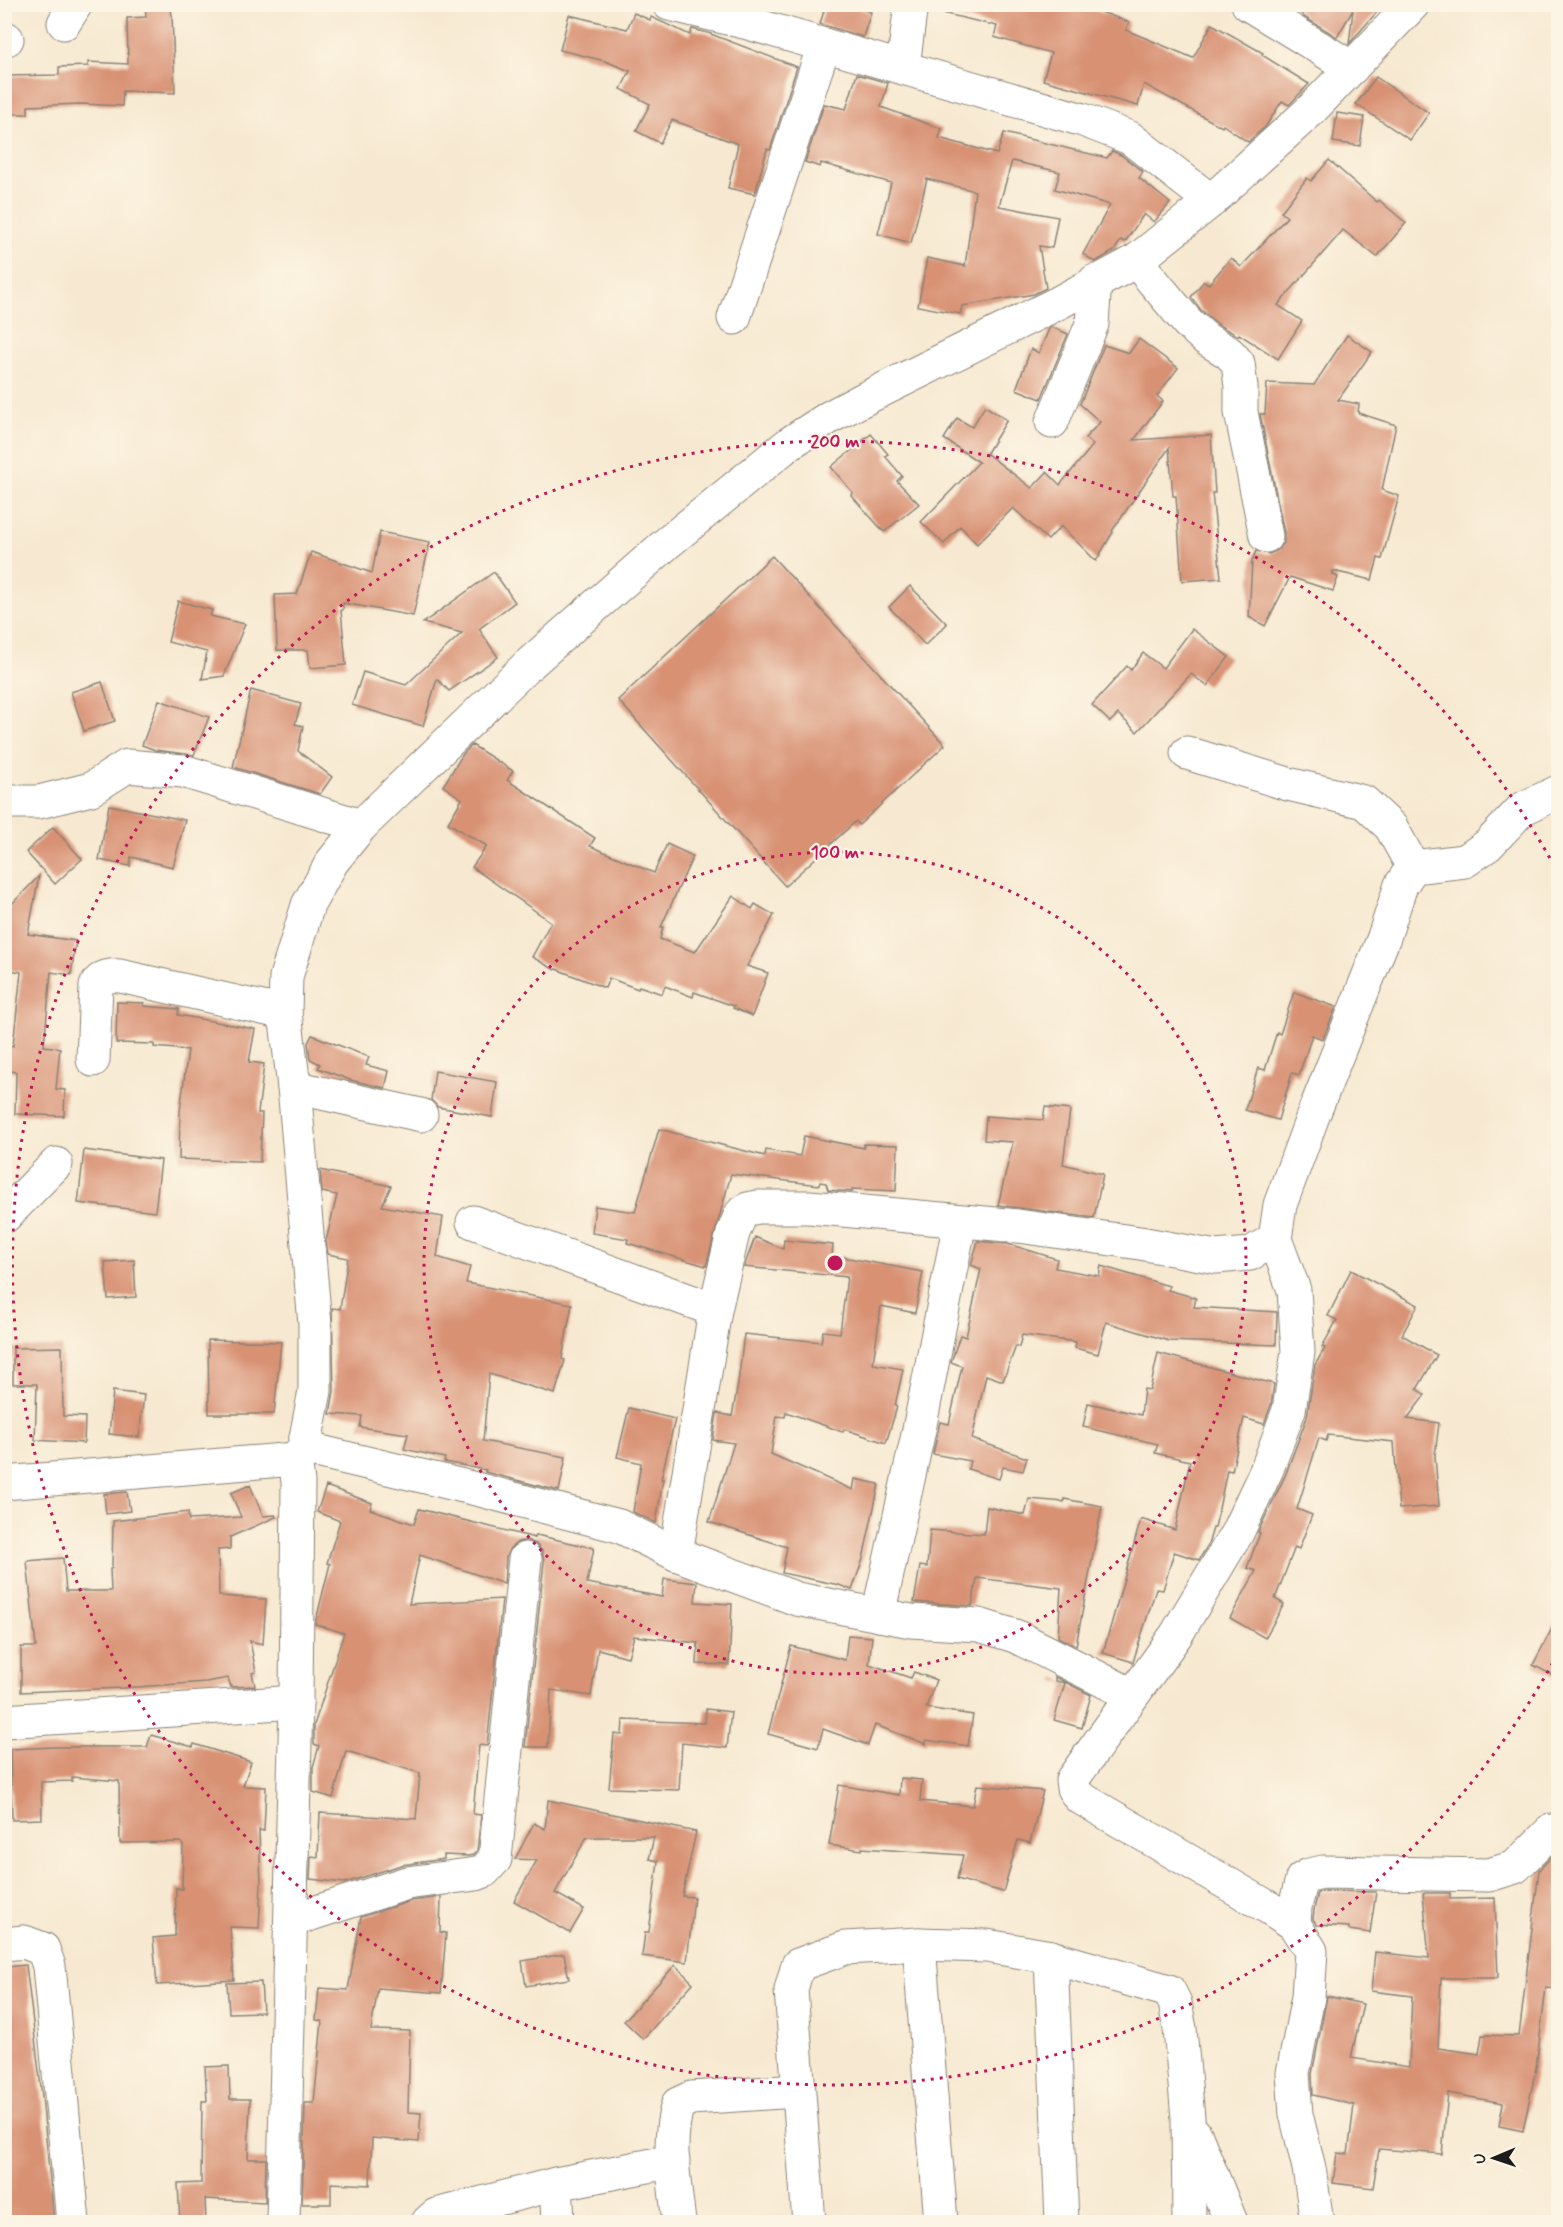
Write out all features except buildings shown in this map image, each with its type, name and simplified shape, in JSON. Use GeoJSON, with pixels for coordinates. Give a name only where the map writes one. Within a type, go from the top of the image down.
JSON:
{"type":"FeatureCollection","features":[{"type":"Feature","properties":{"kind":"street"},"geometry":{"type":"LineString","coordinates":[[669,4],[748,23],[1083,120],[1131,138],[1211,201]]}},
{"type":"Feature","properties":{"kind":"street"},"geometry":{"type":"LineString","coordinates":[[903,67],[911,4]]}},
{"type":"Feature","properties":{"kind":"street"},"geometry":{"type":"LineString","coordinates":[[1248,4],[1352,68]]}},
{"type":"Feature","properties":{"kind":"street"},"geometry":{"type":"LineString","coordinates":[[283,2223],[292,1920],[298,1482],[300,1454],[315,1391],[315,1324],[294,1087],[285,1013],[286,977],[308,905],[332,862],[361,826],[526,666],[666,544],[790,443],[830,417],[1058,303],[1095,281],[1136,261],[1211,201],[1311,111],[1413,4]]}},
{"type":"Feature","properties":{"kind":"street"},"geometry":{"type":"LineString","coordinates":[[734,318],[824,45]]}},
{"type":"Feature","properties":{"kind":"street"},"geometry":{"type":"LineString","coordinates":[[1136,261],[1188,323],[1206,339],[1229,352],[1238,363],[1241,387],[1240,412],[1266,536]]}},
{"type":"Feature","properties":{"kind":"street"},"geometry":{"type":"LineString","coordinates":[[1052,422],[1092,324],[1095,281]]}},
{"type":"Feature","properties":{"kind":"street"},"geometry":{"type":"LineString","coordinates":[[1187,753],[1288,784],[1364,802],[1391,827],[1413,867]]}},
{"type":"Feature","properties":{"kind":"street"},"geometry":{"type":"LineString","coordinates":[[4,802],[39,802],[91,789],[127,766],[183,771],[361,826]]}},
{"type":"Feature","properties":{"kind":"street"},"geometry":{"type":"LineString","coordinates":[[1317,2223],[1309,2168],[1296,2114],[1293,2073],[1308,1997],[1311,1951],[1294,1924],[1187,1858],[1079,1797],[1073,1788],[1072,1780],[1176,1635],[1237,1533],[1268,1469],[1289,1410],[1298,1352],[1294,1290],[1275,1239],[1280,1205],[1384,937],[1401,885],[1413,867],[1465,861],[1488,845],[1522,809],[1558,792]]}},
{"type":"Feature","properties":{"kind":"street"},"geometry":{"type":"LineString","coordinates":[[93,1060],[96,986],[99,980],[106,976],[120,976],[285,1013]]}},
{"type":"Feature","properties":{"kind":"street"},"geometry":{"type":"LineString","coordinates":[[294,1087],[421,1116]]}},
{"type":"Feature","properties":{"kind":"street"},"geometry":{"type":"LineString","coordinates":[[4,1217],[56,1164]]}},
{"type":"Feature","properties":{"kind":"street"},"geometry":{"type":"LineString","coordinates":[[676,1554],[716,1310],[733,1233],[741,1214],[748,1209],[809,1207],[1029,1228],[1140,1243],[1216,1257],[1250,1254],[1275,1239]]}},
{"type":"Feature","properties":{"kind":"street"},"geometry":{"type":"LineString","coordinates":[[473,1222],[716,1310]]}},
{"type":"Feature","properties":{"kind":"street"},"geometry":{"type":"LineString","coordinates":[[878,1615],[919,1430],[960,1222]]}},
{"type":"Feature","properties":{"kind":"street"},"geometry":{"type":"LineString","coordinates":[[4,1484],[300,1454],[480,1490],[619,1526],[676,1554],[797,1599],[911,1621],[979,1625],[1016,1636],[1132,1695]]}},
{"type":"Feature","properties":{"kind":"street"},"geometry":{"type":"LineString","coordinates":[[292,1920],[407,1883],[476,1874],[484,1871],[495,1859],[525,1559]]}},
{"type":"Feature","properties":{"kind":"street"},"geometry":{"type":"LineString","coordinates":[[4,1721],[296,1702]]}},
{"type":"Feature","properties":{"kind":"street"},"geometry":{"type":"LineString","coordinates":[[1294,1924],[1295,1907],[1302,1879],[1309,1875],[1336,1872],[1489,1875],[1515,1867],[1551,1831],[1558,1831]]}},
{"type":"Feature","properties":{"kind":"street"},"geometry":{"type":"LineString","coordinates":[[4,1944],[24,1942],[43,1949],[49,1966],[73,2223]]}},
{"type":"Feature","properties":{"kind":"street"},"geometry":{"type":"LineString","coordinates":[[919,1944],[940,2223]]}},
{"type":"Feature","properties":{"kind":"street"},"geometry":{"type":"LineString","coordinates":[[809,2223],[791,1990],[798,1965],[844,1948],[919,1944],[987,1946],[1051,1958],[1169,1991],[1175,2003],[1180,2029],[1188,2118],[1189,2223]]}},
{"type":"Feature","properties":{"kind":"street"},"geometry":{"type":"LineString","coordinates":[[1051,1958],[1062,2223]]}},
{"type":"Feature","properties":{"kind":"street"},"geometry":{"type":"LineString","coordinates":[[679,2223],[673,2161],[673,2119],[678,2104],[691,2098],[797,2091]]}},
{"type":"Feature","properties":{"kind":"street"},"geometry":{"type":"LineString","coordinates":[[1188,2118],[1231,2223]]}},
{"type":"Feature","properties":{"kind":"street"},"geometry":{"type":"LineString","coordinates":[[428,2223],[436,2215],[556,2184],[673,2161]]}},
{"type":"Feature","properties":{"kind":"street"},"geometry":{"type":"LineString","coordinates":[[556,2184],[558,2223]]}}]}
